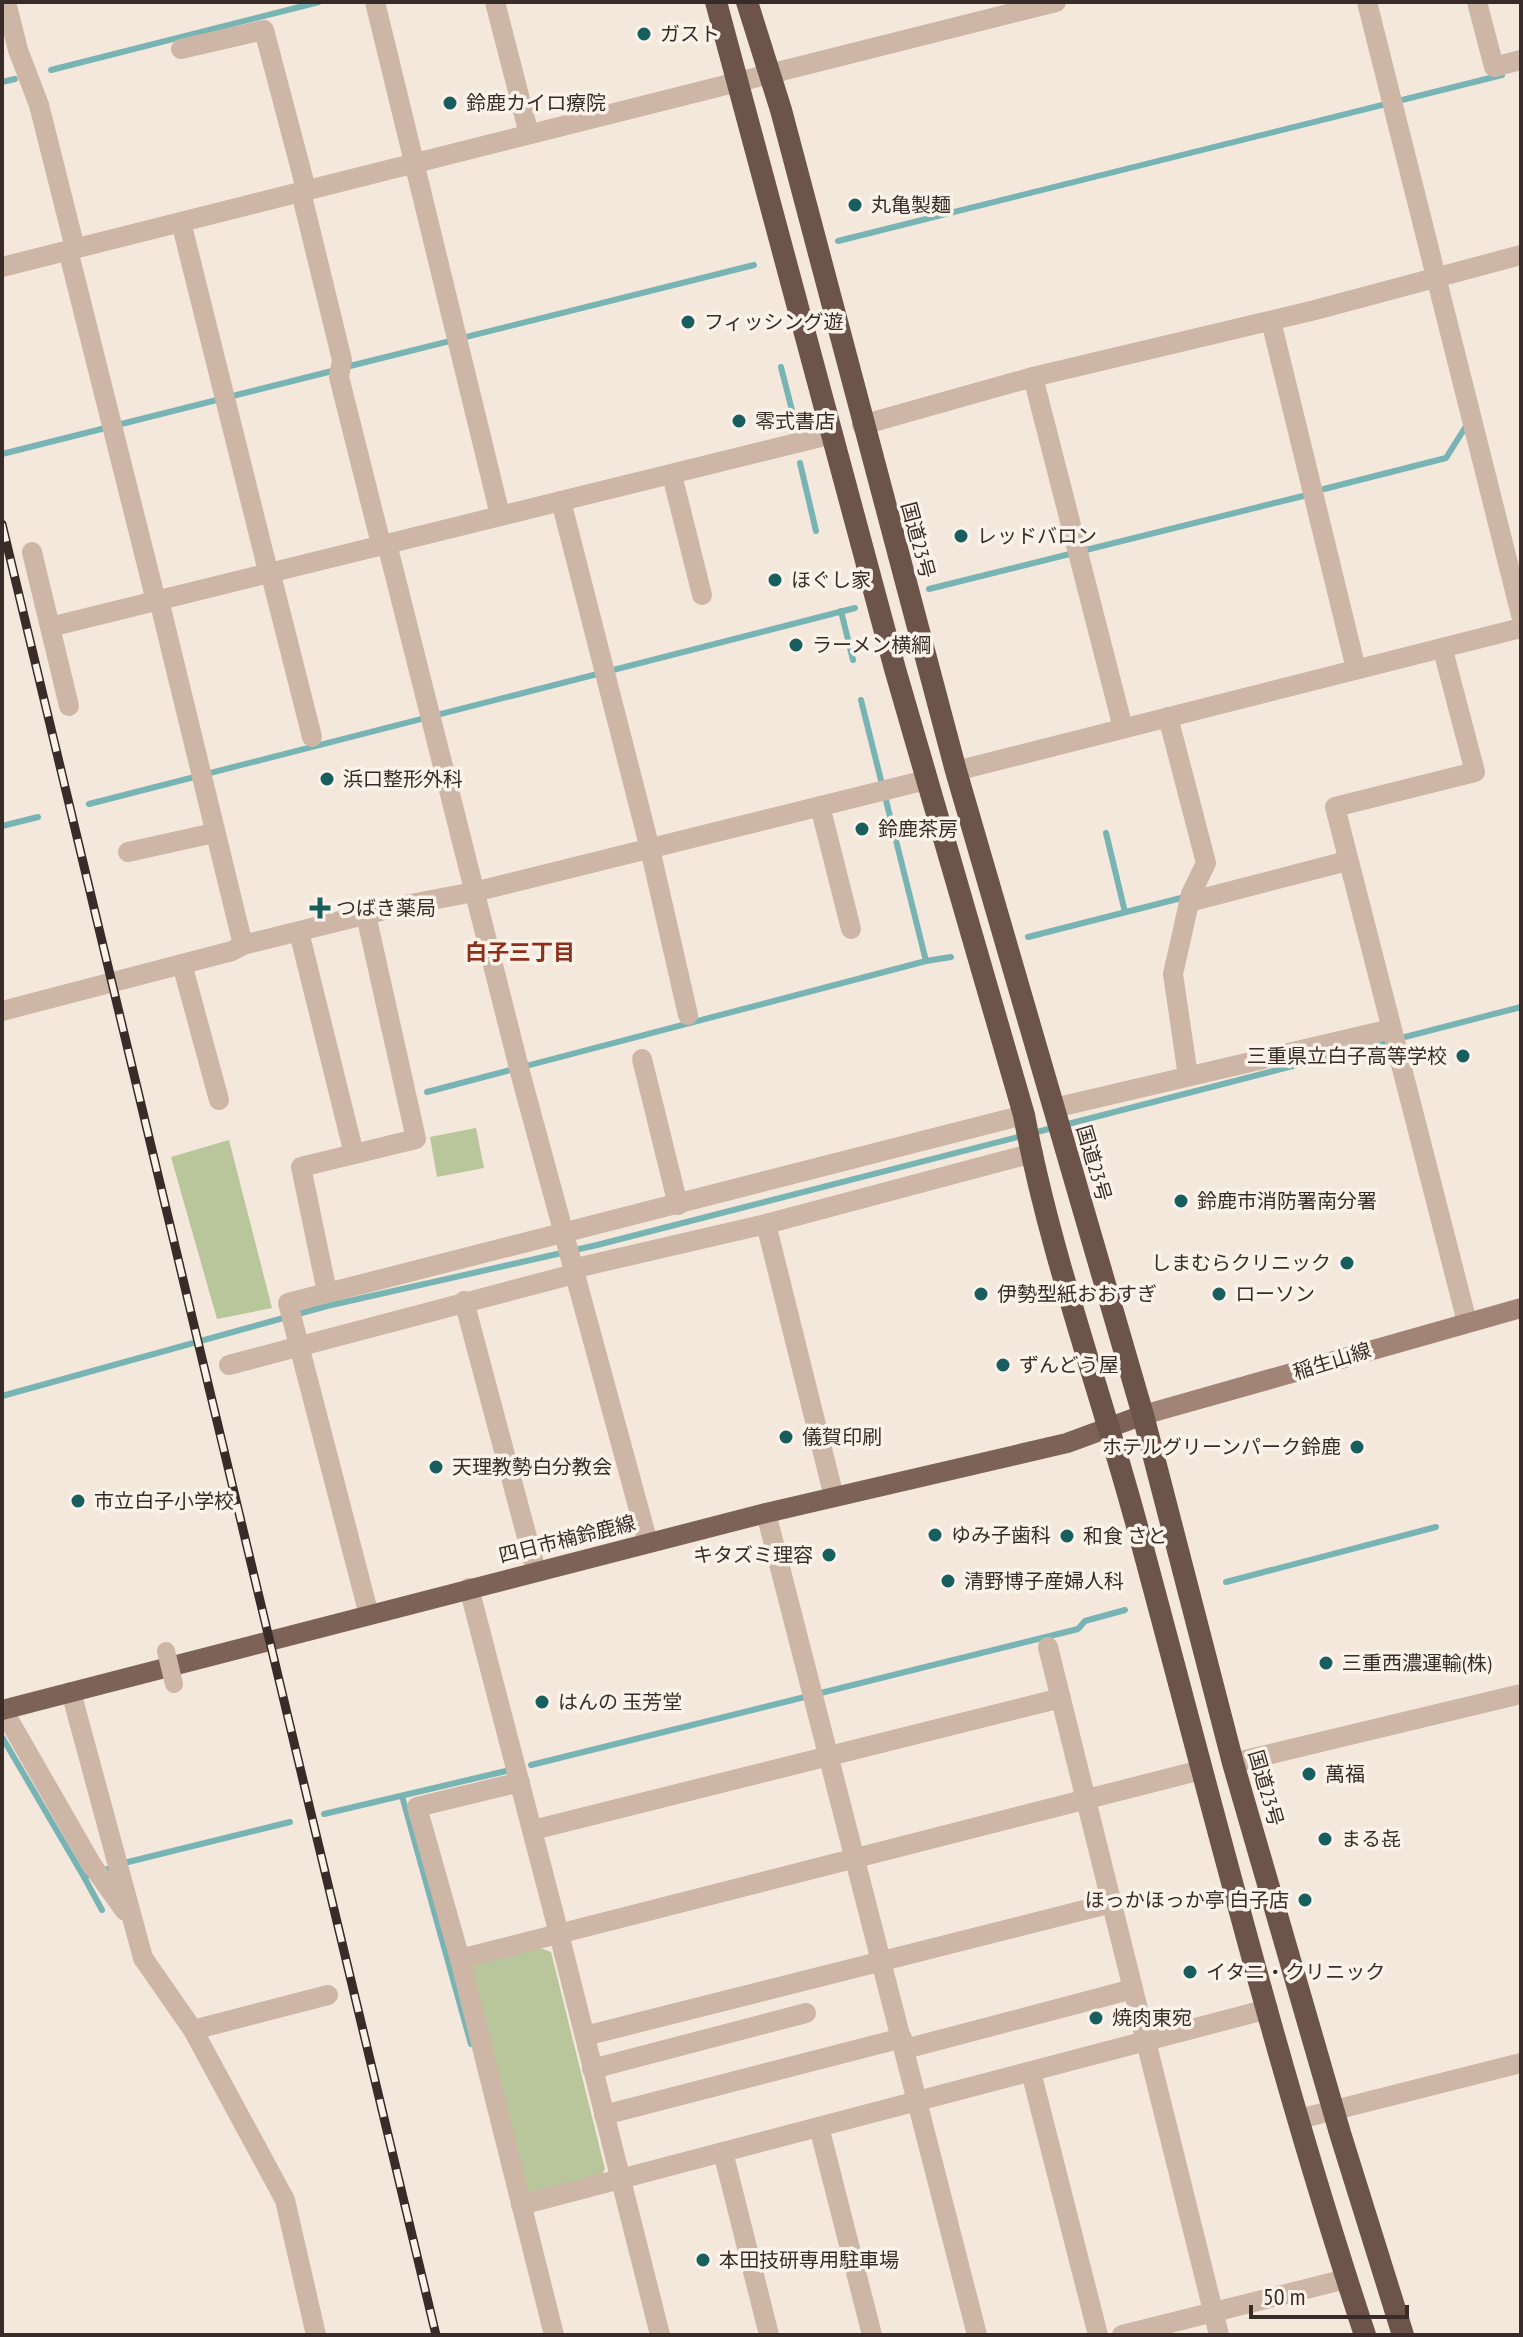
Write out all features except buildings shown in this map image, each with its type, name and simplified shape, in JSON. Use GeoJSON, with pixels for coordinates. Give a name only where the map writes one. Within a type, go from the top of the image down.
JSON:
{"type":"FeatureCollection","features":[{"type":"Feature","properties":{"kind":"highway"},"geometry":{"type":"LineString","coordinates":[[716,2],[926,780],[1024,1120],[1039,1186],[1108,1425],[1201,1770],[1299,2119],[1365,2335]]}},
{"type":"Feature","properties":{"kind":"highway","name":"国道23号"},"geometry":{"type":"LineString","coordinates":[[747,2],[781,110],[956,771],[1143,1415],[1233,1763],[1403,2335]]}},
{"type":"Feature","properties":{"kind":"main road","name":"稲生山線"},"geometry":{"type":"LineString","coordinates":[[1143,1415],[1521,1308]]}},
{"type":"Feature","properties":{"kind":"main road","name":"四日市楠鈴鹿線"},"geometry":{"type":"LineString","coordinates":[[2,1710],[766,1513],[1067,1443],[1108,1425],[1143,1415]]}},
{"type":"Feature","properties":{"kind":"street"},"geometry":{"type":"LineString","coordinates":[[6,2],[39,105],[113,428],[243,945]]}},
{"type":"Feature","properties":{"kind":"street"},"geometry":{"type":"LineString","coordinates":[[375,2],[500,515]]}},
{"type":"Feature","properties":{"kind":"street"},"geometry":{"type":"LineString","coordinates":[[495,2],[529,134]]}},
{"type":"Feature","properties":{"kind":"street"},"geometry":{"type":"LineString","coordinates":[[2,267],[735,80],[1056,2]]}},
{"type":"Feature","properties":{"kind":"street"},"geometry":{"type":"LineString","coordinates":[[1367,2],[1521,615]]}},
{"type":"Feature","properties":{"kind":"street"},"geometry":{"type":"LineString","coordinates":[[1477,2],[1494,67],[1521,60]]}},
{"type":"Feature","properties":{"kind":"street"},"geometry":{"type":"LineString","coordinates":[[181,49],[264,30],[304,190],[340,368],[384,544],[519,1066],[648,1543]]}},
{"type":"Feature","properties":{"kind":"street"},"geometry":{"type":"LineString","coordinates":[[181,222],[312,737]]}},
{"type":"Feature","properties":{"kind":"street"},"geometry":{"type":"LineString","coordinates":[[862,425],[1033,377],[1271,321],[1521,255]]}},
{"type":"Feature","properties":{"kind":"street"},"geometry":{"type":"LineString","coordinates":[[1271,321],[1356,669]]}},
{"type":"Feature","properties":{"kind":"street"},"geometry":{"type":"LineString","coordinates":[[1033,377],[1123,728]]}},
{"type":"Feature","properties":{"kind":"street"},"geometry":{"type":"LineString","coordinates":[[50,627],[833,434]]}},
{"type":"Feature","properties":{"kind":"street"},"geometry":{"type":"LineString","coordinates":[[672,475],[702,595]]}},
{"type":"Feature","properties":{"kind":"street"},"geometry":{"type":"LineString","coordinates":[[561,501],[650,849],[688,1015]]}},
{"type":"Feature","properties":{"kind":"street"},"geometry":{"type":"LineString","coordinates":[[32,552],[69,706]]}},
{"type":"Feature","properties":{"kind":"street"},"geometry":{"type":"LineString","coordinates":[[956,771],[1521,628]]}},
{"type":"Feature","properties":{"kind":"street"},"geometry":{"type":"LineString","coordinates":[[1443,650],[1475,772],[1335,807],[1467,1322]]}},
{"type":"Feature","properties":{"kind":"street"},"geometry":{"type":"LineString","coordinates":[[1168,717],[1206,863],[1189,902],[1173,974],[1188,1076]]}},
{"type":"Feature","properties":{"kind":"street"},"geometry":{"type":"LineString","coordinates":[[2,1011],[243,945],[474,892],[926,780]]}},
{"type":"Feature","properties":{"kind":"street"},"geometry":{"type":"LineString","coordinates":[[820,806],[851,929]]}},
{"type":"Feature","properties":{"kind":"street"},"geometry":{"type":"LineString","coordinates":[[128,852],[214,833]]}},
{"type":"Feature","properties":{"kind":"street"},"geometry":{"type":"LineString","coordinates":[[1189,902],[1347,861]]}},
{"type":"Feature","properties":{"kind":"street"},"geometry":{"type":"LineString","coordinates":[[327,1292],[301,1167],[416,1139],[366,915]]}},
{"type":"Feature","properties":{"kind":"street"},"geometry":{"type":"LineString","coordinates":[[299,932],[354,1154]]}},
{"type":"Feature","properties":{"kind":"street"},"geometry":{"type":"LineString","coordinates":[[182,964],[219,1100]]}},
{"type":"Feature","properties":{"kind":"street"},"geometry":{"type":"LineString","coordinates":[[1055,1112],[1188,1076],[1391,1029]]}},
{"type":"Feature","properties":{"kind":"street"},"geometry":{"type":"LineString","coordinates":[[642,1059],[678,1205]]}},
{"type":"Feature","properties":{"kind":"street"},"geometry":{"type":"LineString","coordinates":[[369,1615],[288,1303],[1024,1120]]}},
{"type":"Feature","properties":{"kind":"street"},"geometry":{"type":"LineString","coordinates":[[229,1365],[297,1341],[570,1275],[576,1268],[766,1224],[1033,1153]]}},
{"type":"Feature","properties":{"kind":"street"},"geometry":{"type":"LineString","coordinates":[[766,1224],[834,1497]]}},
{"type":"Feature","properties":{"kind":"street"},"geometry":{"type":"LineString","coordinates":[[464,1301],[536,1571]]}},
{"type":"Feature","properties":{"kind":"street"},"geometry":{"type":"LineString","coordinates":[[766,1513],[977,2335]]}},
{"type":"Feature","properties":{"kind":"street"},"geometry":{"type":"LineString","coordinates":[[469,1588],[660,2335]]}},
{"type":"Feature","properties":{"kind":"street"},"geometry":{"type":"LineString","coordinates":[[1048,1647],[1219,2335]]}},
{"type":"Feature","properties":{"kind":"street"},"geometry":{"type":"LineString","coordinates":[[166,1651],[174,1684]]}},
{"type":"Feature","properties":{"kind":"street"},"geometry":{"type":"LineString","coordinates":[[71,1692],[107,1869]]}},
{"type":"Feature","properties":{"kind":"street"},"geometry":{"type":"LineString","coordinates":[[1233,1763],[1521,1694]]}},
{"type":"Feature","properties":{"kind":"street"},"geometry":{"type":"LineString","coordinates":[[533,1830],[1061,1698]]}},
{"type":"Feature","properties":{"kind":"street"},"geometry":{"type":"LineString","coordinates":[[2,1710],[107,1869],[128,1914],[143,1958],[193,2030],[285,2200],[316,2335]]}},
{"type":"Feature","properties":{"kind":"street"},"geometry":{"type":"LineString","coordinates":[[460,1959],[1201,1770]]}},
{"type":"Feature","properties":{"kind":"street"},"geometry":{"type":"LineString","coordinates":[[518,1774],[417,1807],[460,1959],[554,2335]]}},
{"type":"Feature","properties":{"kind":"street"},"geometry":{"type":"LineString","coordinates":[[585,2036],[1112,1903]]}},
{"type":"Feature","properties":{"kind":"street"},"geometry":{"type":"LineString","coordinates":[[604,2115],[1133,1989]]}},
{"type":"Feature","properties":{"kind":"street"},"geometry":{"type":"LineString","coordinates":[[193,2030],[328,1995]]}},
{"type":"Feature","properties":{"kind":"street"},"geometry":{"type":"LineString","coordinates":[[521,2205],[1268,2009]]}},
{"type":"Feature","properties":{"kind":"street"},"geometry":{"type":"LineString","coordinates":[[592,2069],[806,2013]]}},
{"type":"Feature","properties":{"kind":"street"},"geometry":{"type":"LineString","coordinates":[[1299,2119],[1521,2063]]}},
{"type":"Feature","properties":{"kind":"street"},"geometry":{"type":"LineString","coordinates":[[1031,2072],[1098,2335]]}},
{"type":"Feature","properties":{"kind":"street"},"geometry":{"type":"LineString","coordinates":[[819,2127],[872,2335]]}},
{"type":"Feature","properties":{"kind":"street"},"geometry":{"type":"LineString","coordinates":[[723,2152],[769,2335]]}},
{"type":"Feature","properties":{"kind":"street"},"geometry":{"type":"LineString","coordinates":[[1122,2335],[1346,2279]]}},
{"type":"Feature","properties":{"kind":"green space"},"geometry":{"type":"Polygon","coordinates":[[[476,1128],[484,1168],[437,1177],[430,1137],[476,1128]]]}},
{"type":"Feature","properties":{"kind":"green space"},"geometry":{"type":"Polygon","coordinates":[[[229,1140],[272,1308],[217,1319],[171,1157],[229,1140]]]}},
{"type":"Feature","properties":{"kind":"green space"},"geometry":{"type":"Polygon","coordinates":[[[540,1948],[551,1952],[605,2169],[598,2181],[533,2197],[524,2191],[471,1966],[540,1948]]]}},
{"type":"Feature","properties":{"kind":"waterway"},"geometry":{"type":"LineString","coordinates":[[51,70],[319,2]]}},
{"type":"Feature","properties":{"kind":"waterway"},"geometry":{"type":"LineString","coordinates":[[838,241],[1502,75]]}},
{"type":"Feature","properties":{"kind":"waterway"},"geometry":{"type":"LineString","coordinates":[[2,82],[15,79]]}},
{"type":"Feature","properties":{"kind":"waterway"},"geometry":{"type":"LineString","coordinates":[[346,367],[754,265]]}},
{"type":"Feature","properties":{"kind":"waterway"},"geometry":{"type":"LineString","coordinates":[[781,367],[797,430]]}},
{"type":"Feature","properties":{"kind":"waterway"},"geometry":{"type":"LineString","coordinates":[[2,454],[336,370]]}},
{"type":"Feature","properties":{"kind":"waterway"},"geometry":{"type":"LineString","coordinates":[[1324,489],[1446,458],[1468,423]]}},
{"type":"Feature","properties":{"kind":"waterway"},"geometry":{"type":"LineString","coordinates":[[800,463],[816,531]]}},
{"type":"Feature","properties":{"kind":"waterway"},"geometry":{"type":"LineString","coordinates":[[929,589],[1303,496]]}},
{"type":"Feature","properties":{"kind":"waterway"},"geometry":{"type":"LineString","coordinates":[[89,804],[855,608]]}},
{"type":"Feature","properties":{"kind":"waterway"},"geometry":{"type":"LineString","coordinates":[[841,611],[853,660]]}},
{"type":"Feature","properties":{"kind":"waterway"},"geometry":{"type":"LineString","coordinates":[[427,1092],[926,961],[861,700]]}},
{"type":"Feature","properties":{"kind":"waterway"},"geometry":{"type":"LineString","coordinates":[[2,826],[38,817]]}},
{"type":"Feature","properties":{"kind":"waterway"},"geometry":{"type":"LineString","coordinates":[[1106,833],[1125,912]]}},
{"type":"Feature","properties":{"kind":"waterway"},"geometry":{"type":"LineString","coordinates":[[1028,937],[1185,897]]}},
{"type":"Feature","properties":{"kind":"waterway"},"geometry":{"type":"LineString","coordinates":[[926,961],[951,957]]}},
{"type":"Feature","properties":{"kind":"waterway"},"geometry":{"type":"LineString","coordinates":[[1033,1133],[1521,1007]]}},
{"type":"Feature","properties":{"kind":"waterway"},"geometry":{"type":"LineString","coordinates":[[2,1396],[327,1306],[597,1245],[1022,1136]]}},
{"type":"Feature","properties":{"kind":"waterway"},"geometry":{"type":"LineString","coordinates":[[1226,1582],[1436,1527]]}},
{"type":"Feature","properties":{"kind":"waterway"},"geometry":{"type":"LineString","coordinates":[[531,1765],[1078,1629],[1085,1621],[1125,1610]]}},
{"type":"Feature","properties":{"kind":"waterway"},"geometry":{"type":"LineString","coordinates":[[2,1737],[84,1877],[128,1862],[290,1822]]}},
{"type":"Feature","properties":{"kind":"waterway"},"geometry":{"type":"LineString","coordinates":[[324,1814],[506,1771]]}},
{"type":"Feature","properties":{"kind":"waterway"},"geometry":{"type":"LineString","coordinates":[[402,1796],[471,2044]]}},
{"type":"Feature","properties":{"kind":"waterway"},"geometry":{"type":"LineString","coordinates":[[84,1877],[102,1910]]}},
{"type":"Feature","properties":{"kind":"railway"},"geometry":{"type":"LineString","coordinates":[[2,524],[436,2335]]}},
{"type":"Feature","properties":{"kind":"place","name":"ガスト"},"geometry":{"type":"Point","coordinates":[644,34]}},
{"type":"Feature","properties":{"kind":"place","name":"鈴鹿カイロ療院"},"geometry":{"type":"Point","coordinates":[450,103]}},
{"type":"Feature","properties":{"kind":"place","name":"丸亀製麺"},"geometry":{"type":"Point","coordinates":[855,205]}},
{"type":"Feature","properties":{"kind":"place","name":"フィッシング遊"},"geometry":{"type":"Point","coordinates":[688,322]}},
{"type":"Feature","properties":{"kind":"place","name":"零式書店"},"geometry":{"type":"Point","coordinates":[739,421]}},
{"type":"Feature","properties":{"kind":"place","name":"レッドバロン"},"geometry":{"type":"Point","coordinates":[961,536]}},
{"type":"Feature","properties":{"kind":"place","name":"ほぐし家"},"geometry":{"type":"Point","coordinates":[775,580]}},
{"type":"Feature","properties":{"kind":"place","name":"ラーメン横綱"},"geometry":{"type":"Point","coordinates":[796,645]}},
{"type":"Feature","properties":{"kind":"place","name":"浜口整形外科"},"geometry":{"type":"Point","coordinates":[327,779]}},
{"type":"Feature","properties":{"kind":"place","name":"鈴鹿茶房"},"geometry":{"type":"Point","coordinates":[862,829]}},
{"type":"Feature","properties":{"kind":"place","name":"つばき薬局"},"geometry":{"type":"Point","coordinates":[320,908]}},
{"type":"Feature","properties":{"kind":"place","name":"三重県立白子高等学校"},"geometry":{"type":"Point","coordinates":[1463,1056]}},
{"type":"Feature","properties":{"kind":"place","name":"鈴鹿市消防署南分署"},"geometry":{"type":"Point","coordinates":[1181,1201]}},
{"type":"Feature","properties":{"kind":"place","name":"しまむらクリニック"},"geometry":{"type":"Point","coordinates":[1347,1263]}},
{"type":"Feature","properties":{"kind":"place","name":"伊勢型紙おおすぎ"},"geometry":{"type":"Point","coordinates":[981,1294]}},
{"type":"Feature","properties":{"kind":"place","name":"ローソン"},"geometry":{"type":"Point","coordinates":[1219,1294]}},
{"type":"Feature","properties":{"kind":"place","name":"ずんどう屋"},"geometry":{"type":"Point","coordinates":[1003,1365]}},
{"type":"Feature","properties":{"kind":"place","name":"儀賀印刷"},"geometry":{"type":"Point","coordinates":[786,1437]}},
{"type":"Feature","properties":{"kind":"place","name":"ホテルグリーンパーク鈴鹿"},"geometry":{"type":"Point","coordinates":[1357,1447]}},
{"type":"Feature","properties":{"kind":"place","name":"天理教勢白分教会"},"geometry":{"type":"Point","coordinates":[436,1467]}},
{"type":"Feature","properties":{"kind":"place","name":"市立白子小学校"},"geometry":{"type":"Point","coordinates":[78,1501]}},
{"type":"Feature","properties":{"kind":"place","name":"ゆみ子歯科"},"geometry":{"type":"Point","coordinates":[935,1535]}},
{"type":"Feature","properties":{"kind":"place","name":"和食 さと"},"geometry":{"type":"Point","coordinates":[1067,1536]}},
{"type":"Feature","properties":{"kind":"place","name":"キタズミ理容"},"geometry":{"type":"Point","coordinates":[829,1555]}},
{"type":"Feature","properties":{"kind":"place","name":"清野博子産婦人科"},"geometry":{"type":"Point","coordinates":[948,1581]}},
{"type":"Feature","properties":{"kind":"place","name":"三重西濃運輸(株)"},"geometry":{"type":"Point","coordinates":[1326,1663]}},
{"type":"Feature","properties":{"kind":"place","name":"はんの 玉芳堂"},"geometry":{"type":"Point","coordinates":[542,1702]}},
{"type":"Feature","properties":{"kind":"place","name":"萬福"},"geometry":{"type":"Point","coordinates":[1309,1774]}},
{"type":"Feature","properties":{"kind":"place","name":"まる㐂"},"geometry":{"type":"Point","coordinates":[1325,1839]}},
{"type":"Feature","properties":{"kind":"place","name":"ほっかほっか亭 白子店"},"geometry":{"type":"Point","coordinates":[1305,1900]}},
{"type":"Feature","properties":{"kind":"place","name":"イタニ・クリニック"},"geometry":{"type":"Point","coordinates":[1190,1972]}},
{"type":"Feature","properties":{"kind":"place","name":"焼肉東宛"},"geometry":{"type":"Point","coordinates":[1096,2018]}},
{"type":"Feature","properties":{"kind":"place","name":"本田技研専用駐車場"},"geometry":{"type":"Point","coordinates":[703,2260]}},
{"type":"Feature","properties":{"kind":"district","name":"白子三丁目"},"geometry":{"type":"Point","coordinates":[520,952]}}]}
